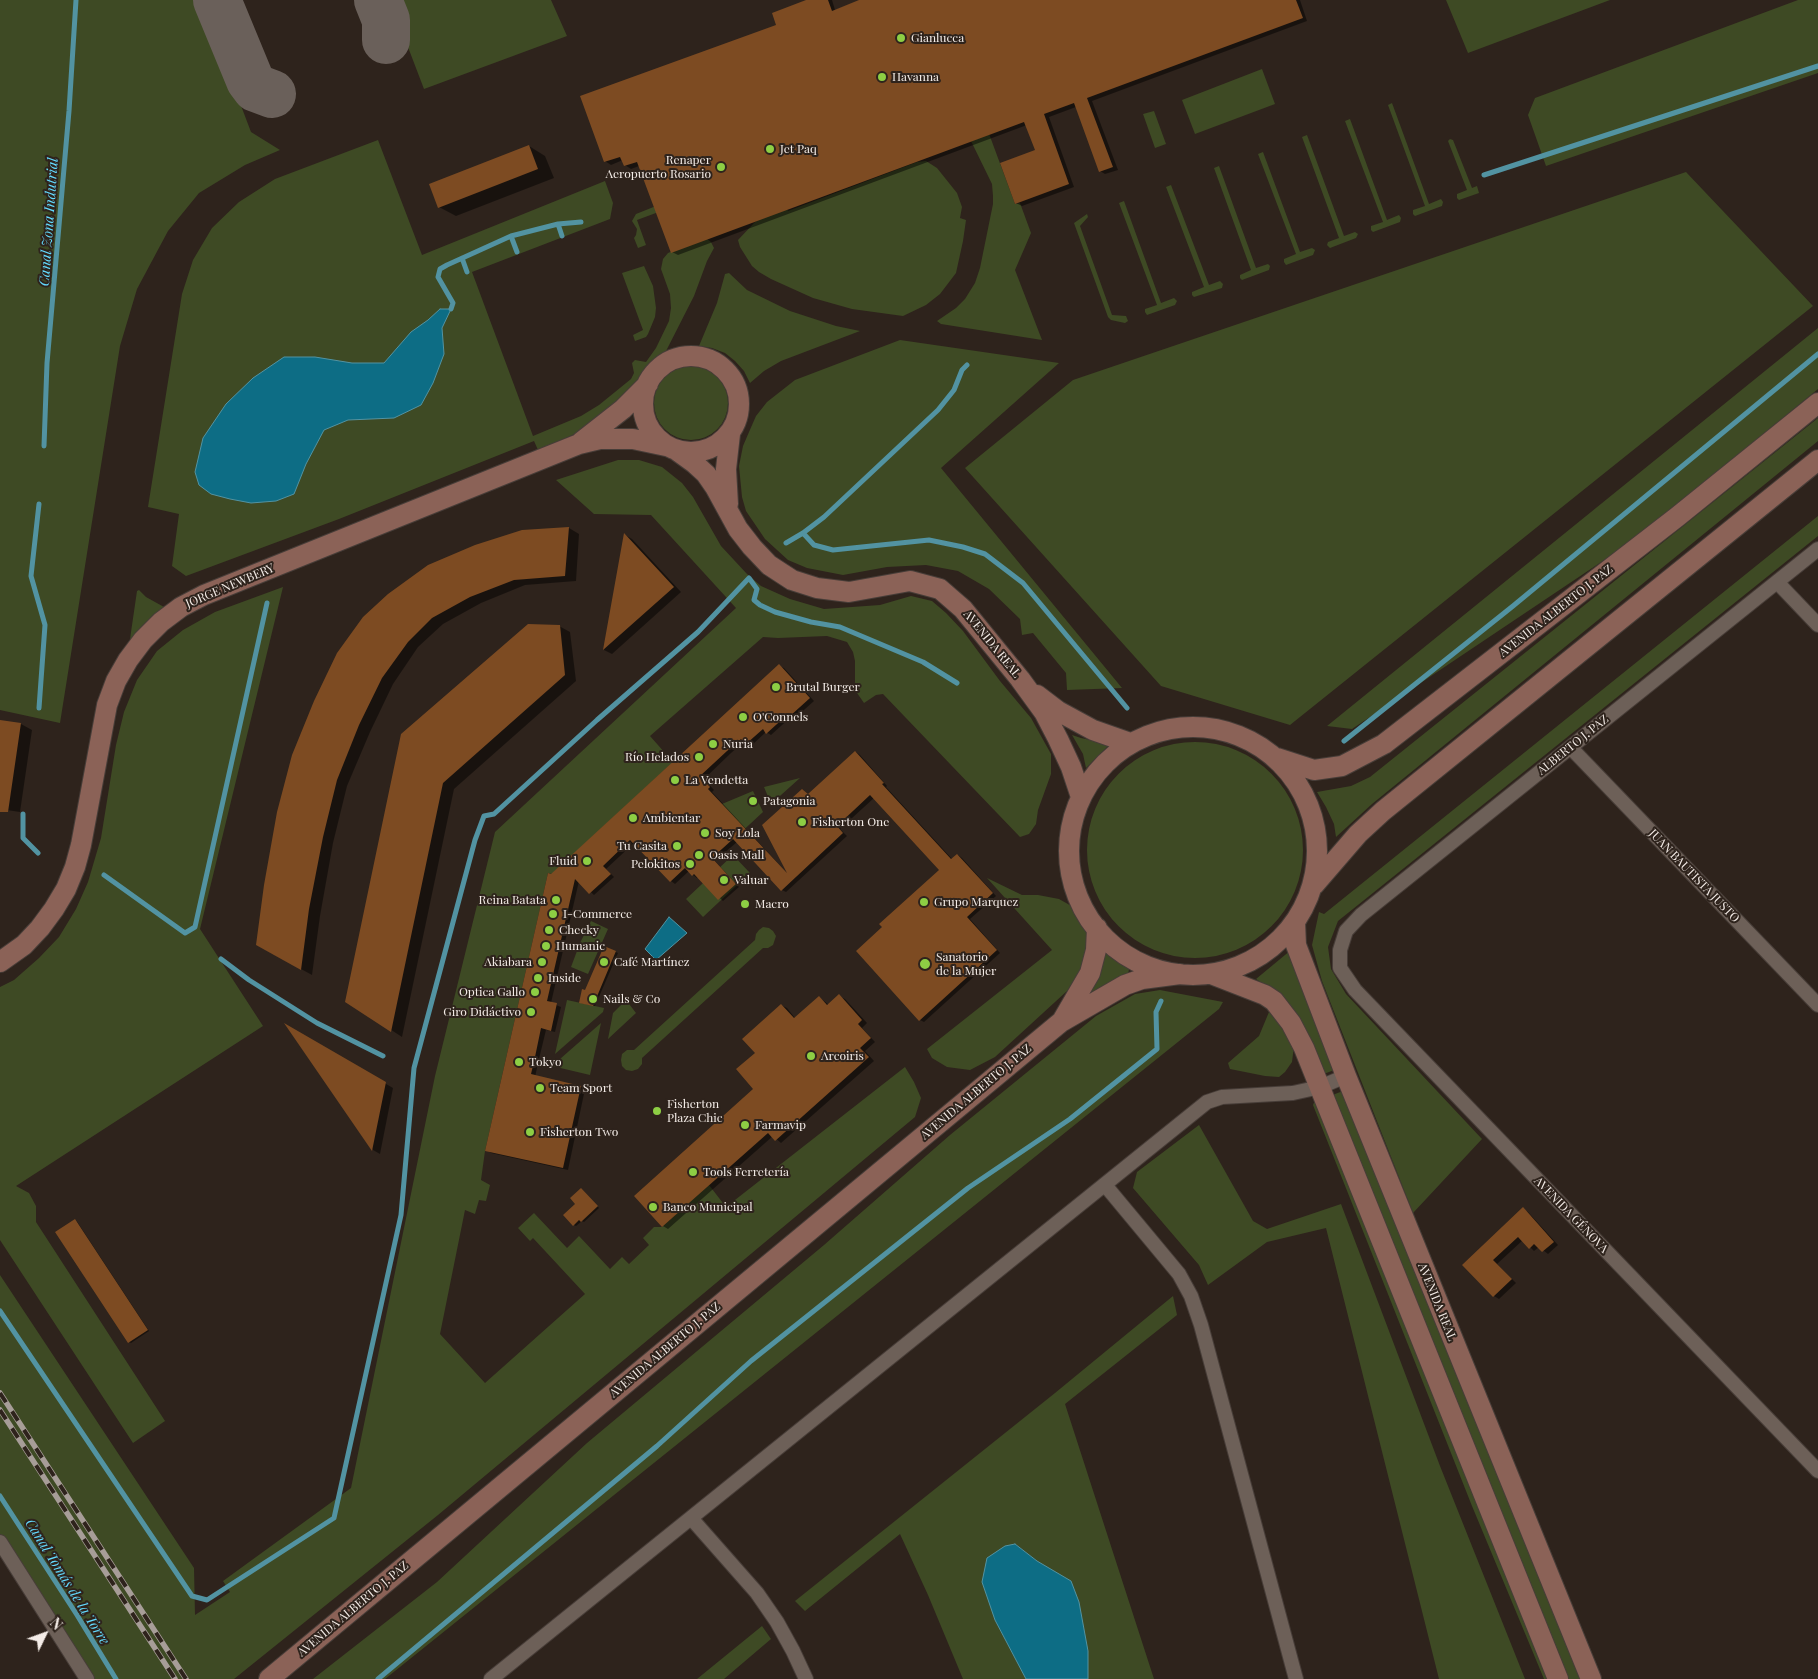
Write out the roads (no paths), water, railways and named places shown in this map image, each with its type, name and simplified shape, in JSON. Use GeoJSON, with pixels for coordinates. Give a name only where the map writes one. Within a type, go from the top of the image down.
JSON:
{"type":"FeatureCollection","features":[{"type":"Feature","properties":{"kind":"main road"},"geometry":{"type":"LineString","coordinates":[[691,356],[704,357],[727,371],[739,395],[736,422],[730,434],[719,444],[706,450],[691,452],[671,448],[651,430],[643,410],[644,397],[652,375],[663,364],[678,358],[691,356]]}},
{"type":"Feature","properties":{"kind":"main road","name":"JORGE NEWBERY"},"geometry":{"type":"LineString","coordinates":[[579,444],[623,409],[648,384]]}},
{"type":"Feature","properties":{"kind":"main road","name":"AVENIDA ALBERTO J. PAZ"},"geometry":{"type":"LineString","coordinates":[[1275,757],[1314,770],[1342,766],[1384,744],[1677,517],[1818,403]]}},
{"type":"Feature","properties":{"kind":"main road","name":"AVENIDA REAL"},"geometry":{"type":"LineString","coordinates":[[728,508],[726,469],[730,434]]}},
{"type":"Feature","properties":{"kind":"main road","name":"JORGE NEWBERY"},"geometry":{"type":"LineString","coordinates":[[0,962],[24,945],[40,928],[54,910],[66,889],[81,845],[107,705],[116,681],[128,660],[161,622],[182,607],[204,595],[579,444],[600,440],[633,439],[671,448]]}},
{"type":"Feature","properties":{"kind":"main road","name":"AVENIDA REAL"},"geometry":{"type":"LineString","coordinates":[[671,448],[694,462],[706,474],[728,508],[738,529],[752,547],[769,565],[792,580],[817,588],[849,592],[910,581],[940,589],[964,609],[1044,712],[1071,767],[1081,797]]}},
{"type":"Feature","properties":{"kind":"main road"},"geometry":{"type":"LineString","coordinates":[[1313,886],[1318,858],[1316,830],[1308,803],[1294,778],[1275,757],[1253,742],[1228,731],[1188,726],[1158,731],[1130,743],[1102,766],[1081,797],[1073,819],[1069,843],[1070,866],[1075,889],[1084,910],[1097,928],[1120,951],[1148,966],[1180,974],[1211,974],[1251,961],[1269,950],[1283,937],[1295,922],[1313,886],[1358,834],[1383,811],[1818,460]]}},
{"type":"Feature","properties":{"kind":"main road","name":"AVENIDA REAL"},"geometry":{"type":"LineString","coordinates":[[1026,687],[1058,711],[1093,730],[1130,743]]}},
{"type":"Feature","properties":{"kind":"main road","name":"AVENIDA REAL"},"geometry":{"type":"LineString","coordinates":[[1295,922],[1296,945],[1346,1076],[1591,1679]]}},
{"type":"Feature","properties":{"kind":"main road","name":"AVENIDA ALBERTO J. PAZ"},"geometry":{"type":"LineString","coordinates":[[1061,1022],[1090,973],[1096,950],[1097,928]]}},
{"type":"Feature","properties":{"kind":"main road","name":"AVENIDA ALBERTO J. PAZ"},"geometry":{"type":"LineString","coordinates":[[268,1679],[1061,1022],[1125,985],[1142,979],[1180,974]]}},
{"type":"Feature","properties":{"kind":"main road"},"geometry":{"type":"LineString","coordinates":[[1211,974],[1265,995],[1274,1001],[1291,1023],[1304,1048],[1558,1679]]}},
{"type":"Feature","properties":{"kind":"street","name":"ALBERTO J. PAZ"},"geometry":{"type":"LineString","coordinates":[[1340,950],[1346,930],[1361,915],[1818,549]]}},
{"type":"Feature","properties":{"kind":"street"},"geometry":{"type":"LineString","coordinates":[[1777,582],[1818,625]]}},
{"type":"Feature","properties":{"kind":"street","name":"JUAN BAUTISTA JUSTO"},"geometry":{"type":"LineString","coordinates":[[1570,748],[1818,1005]]}},
{"type":"Feature","properties":{"kind":"street","name":"AVENIDA GÉNOVA"},"geometry":{"type":"LineString","coordinates":[[1340,950],[1340,968],[1355,990],[1818,1471]]}},
{"type":"Feature","properties":{"kind":"street"},"geometry":{"type":"LineString","coordinates":[[491,1679],[1207,1102],[1222,1097],[1293,1093],[1320,1087],[1346,1076]]}},
{"type":"Feature","properties":{"kind":"street"},"geometry":{"type":"LineString","coordinates":[[1104,1185],[1179,1274],[1191,1296],[1201,1325],[1296,1679]]}},
{"type":"Feature","properties":{"kind":"street"},"geometry":{"type":"LineString","coordinates":[[691,1518],[757,1593],[778,1622],[806,1679]]}},
{"type":"Feature","properties":{"kind":"street"},"geometry":{"type":"LineString","coordinates":[[0,1544],[87,1679]]}},
{"type":"Feature","properties":{"kind":"water"},"geometry":{"type":"Polygon","coordinates":[[[440,309],[451,309],[442,328],[444,354],[433,383],[421,405],[394,418],[348,420],[324,430],[306,464],[294,494],[276,501],[251,503],[230,499],[211,494],[199,485],[195,472],[203,438],[226,404],[253,378],[284,357],[315,357],[352,363],[384,363],[411,332],[440,309]]]}},
{"type":"Feature","properties":{"kind":"water"},"geometry":{"type":"Polygon","coordinates":[[[669,917],[687,933],[656,960],[645,949],[669,917]]]}},
{"type":"Feature","properties":{"kind":"water"},"geometry":{"type":"Polygon","coordinates":[[[1015,1544],[1037,1561],[1071,1581],[1079,1602],[1088,1651],[1088,1679],[1026,1679],[995,1620],[982,1582],[987,1558],[1005,1546],[1015,1544]]]}},
{"type":"Feature","properties":{"kind":"waterway","name":"Canal Zona Indutrial"},"geometry":{"type":"LineString","coordinates":[[44,446],[47,363],[69,111],[76,0]]}},
{"type":"Feature","properties":{"kind":"waterway"},"geometry":{"type":"LineString","coordinates":[[1484,175],[1818,66]]}},
{"type":"Feature","properties":{"kind":"waterway"},"geometry":{"type":"LineString","coordinates":[[451,309],[453,303],[438,277],[440,269],[511,236],[558,224],[581,222]]}},
{"type":"Feature","properties":{"kind":"waterway"},"geometry":{"type":"LineString","coordinates":[[558,224],[562,236]]}},
{"type":"Feature","properties":{"kind":"waterway"},"geometry":{"type":"LineString","coordinates":[[511,236],[517,252]]}},
{"type":"Feature","properties":{"kind":"waterway"},"geometry":{"type":"LineString","coordinates":[[462,258],[467,272]]}},
{"type":"Feature","properties":{"kind":"waterway"},"geometry":{"type":"LineString","coordinates":[[1344,741],[1513,606],[1818,354]]}},
{"type":"Feature","properties":{"kind":"waterway"},"geometry":{"type":"LineString","coordinates":[[786,543],[824,517],[938,410],[954,390],[962,370],[967,365]]}},
{"type":"Feature","properties":{"kind":"waterway","name":"Canal Zona Indutrial"},"geometry":{"type":"LineString","coordinates":[[39,504],[31,576],[45,625],[39,708]]}},
{"type":"Feature","properties":{"kind":"waterway"},"geometry":{"type":"LineString","coordinates":[[803,533],[814,545],[833,550],[929,540],[985,554],[1023,583],[1127,708]]}},
{"type":"Feature","properties":{"kind":"waterway"},"geometry":{"type":"LineString","coordinates":[[0,1311],[192,1596],[207,1600],[334,1518],[401,1215],[414,1068],[475,840],[484,816],[494,814],[597,720],[698,632],[749,578],[757,589],[754,600],[760,605],[775,612],[811,622],[840,627],[923,662],[957,683]]}},
{"type":"Feature","properties":{"kind":"waterway"},"geometry":{"type":"LineString","coordinates":[[104,875],[185,933],[195,927],[267,603]]}},
{"type":"Feature","properties":{"kind":"waterway"},"geometry":{"type":"LineString","coordinates":[[23,814],[23,838],[38,853]]}},
{"type":"Feature","properties":{"kind":"waterway"},"geometry":{"type":"LineString","coordinates":[[221,959],[249,980],[317,1023],[383,1056]]}},
{"type":"Feature","properties":{"kind":"waterway"},"geometry":{"type":"LineString","coordinates":[[378,1679],[657,1446],[751,1361],[968,1188],[1070,1119],[1157,1049],[1156,1012],[1161,1001]]}},
{"type":"Feature","properties":{"kind":"waterway","name":"Canal Tomás de la Torre"},"geometry":{"type":"LineString","coordinates":[[0,1496],[116,1679]]}},
{"type":"Feature","properties":{"kind":"railway"},"geometry":{"type":"LineString","coordinates":[[0,1393],[186,1679]]}},
{"type":"Feature","properties":{"kind":"railway"},"geometry":{"type":"LineString","coordinates":[[0,1410],[175,1679]]}},
{"type":"Feature","properties":{"kind":"place","name":"Gianlucca"},"geometry":{"type":"Point","coordinates":[901,38]}},
{"type":"Feature","properties":{"kind":"place","name":"Havanna"},"geometry":{"type":"Point","coordinates":[882,77]}},
{"type":"Feature","properties":{"kind":"place","name":"Jet Paq"},"geometry":{"type":"Point","coordinates":[770,149]}},
{"type":"Feature","properties":{"kind":"place","name":"Renaper Aeropuerto Rosario"},"geometry":{"type":"Point","coordinates":[721,167]}},
{"type":"Feature","properties":{"kind":"place","name":"Brutal Burger"},"geometry":{"type":"Point","coordinates":[776,687]}},
{"type":"Feature","properties":{"kind":"place","name":"O'Connels"},"geometry":{"type":"Point","coordinates":[743,717]}},
{"type":"Feature","properties":{"kind":"place","name":"Nuria"},"geometry":{"type":"Point","coordinates":[713,744]}},
{"type":"Feature","properties":{"kind":"place","name":"Río Helados"},"geometry":{"type":"Point","coordinates":[699,757]}},
{"type":"Feature","properties":{"kind":"place","name":"La Vendetta"},"geometry":{"type":"Point","coordinates":[675,780]}},
{"type":"Feature","properties":{"kind":"place","name":"Patagonia"},"geometry":{"type":"Point","coordinates":[753,801]}},
{"type":"Feature","properties":{"kind":"place","name":"Ambientar"},"geometry":{"type":"Point","coordinates":[633,818]}},
{"type":"Feature","properties":{"kind":"place","name":"Fisherton One"},"geometry":{"type":"Point","coordinates":[802,822]}},
{"type":"Feature","properties":{"kind":"place","name":"Soy Lola"},"geometry":{"type":"Point","coordinates":[705,833]}},
{"type":"Feature","properties":{"kind":"place","name":"Tu Casita"},"geometry":{"type":"Point","coordinates":[677,846]}},
{"type":"Feature","properties":{"kind":"place","name":"Oasis Mall"},"geometry":{"type":"Point","coordinates":[699,855]}},
{"type":"Feature","properties":{"kind":"place","name":"Fluid"},"geometry":{"type":"Point","coordinates":[587,861]}},
{"type":"Feature","properties":{"kind":"place","name":"Pelokitos"},"geometry":{"type":"Point","coordinates":[690,864]}},
{"type":"Feature","properties":{"kind":"place","name":"Valuar"},"geometry":{"type":"Point","coordinates":[724,880]}},
{"type":"Feature","properties":{"kind":"place","name":"Reina Batata"},"geometry":{"type":"Point","coordinates":[556,900]}},
{"type":"Feature","properties":{"kind":"place","name":"Grupo Marquez"},"geometry":{"type":"Point","coordinates":[924,902]}},
{"type":"Feature","properties":{"kind":"place","name":"Macro"},"geometry":{"type":"Point","coordinates":[745,904]}},
{"type":"Feature","properties":{"kind":"place","name":"I-Commerce"},"geometry":{"type":"Point","coordinates":[553,914]}},
{"type":"Feature","properties":{"kind":"place","name":"Checky"},"geometry":{"type":"Point","coordinates":[549,930]}},
{"type":"Feature","properties":{"kind":"place","name":"Humanic"},"geometry":{"type":"Point","coordinates":[546,946]}},
{"type":"Feature","properties":{"kind":"place","name":"Akiabara"},"geometry":{"type":"Point","coordinates":[542,962]}},
{"type":"Feature","properties":{"kind":"place","name":"Café Martínez"},"geometry":{"type":"Point","coordinates":[604,962]}},
{"type":"Feature","properties":{"kind":"place","name":"Sanatorio de la Mujer"},"geometry":{"type":"Point","coordinates":[925,964]}},
{"type":"Feature","properties":{"kind":"place","name":"Inside"},"geometry":{"type":"Point","coordinates":[538,978]}},
{"type":"Feature","properties":{"kind":"place","name":"Optica Gallo"},"geometry":{"type":"Point","coordinates":[535,992]}},
{"type":"Feature","properties":{"kind":"place","name":"Nails & Co"},"geometry":{"type":"Point","coordinates":[593,999]}},
{"type":"Feature","properties":{"kind":"place","name":"Giro Didáctivo"},"geometry":{"type":"Point","coordinates":[531,1012]}},
{"type":"Feature","properties":{"kind":"place","name":"Arcoiris"},"geometry":{"type":"Point","coordinates":[811,1056]}},
{"type":"Feature","properties":{"kind":"place","name":"Tokyo"},"geometry":{"type":"Point","coordinates":[519,1062]}},
{"type":"Feature","properties":{"kind":"place","name":"Team Sport"},"geometry":{"type":"Point","coordinates":[540,1088]}},
{"type":"Feature","properties":{"kind":"place","name":"Fisherton Plaza Chic"},"geometry":{"type":"Point","coordinates":[657,1111]}},
{"type":"Feature","properties":{"kind":"place","name":"Farmavip"},"geometry":{"type":"Point","coordinates":[745,1125]}},
{"type":"Feature","properties":{"kind":"place","name":"Fisherton Two"},"geometry":{"type":"Point","coordinates":[530,1132]}},
{"type":"Feature","properties":{"kind":"place","name":"Tools Ferretería"},"geometry":{"type":"Point","coordinates":[693,1172]}},
{"type":"Feature","properties":{"kind":"place","name":"Banco Municipal"},"geometry":{"type":"Point","coordinates":[653,1207]}}]}
